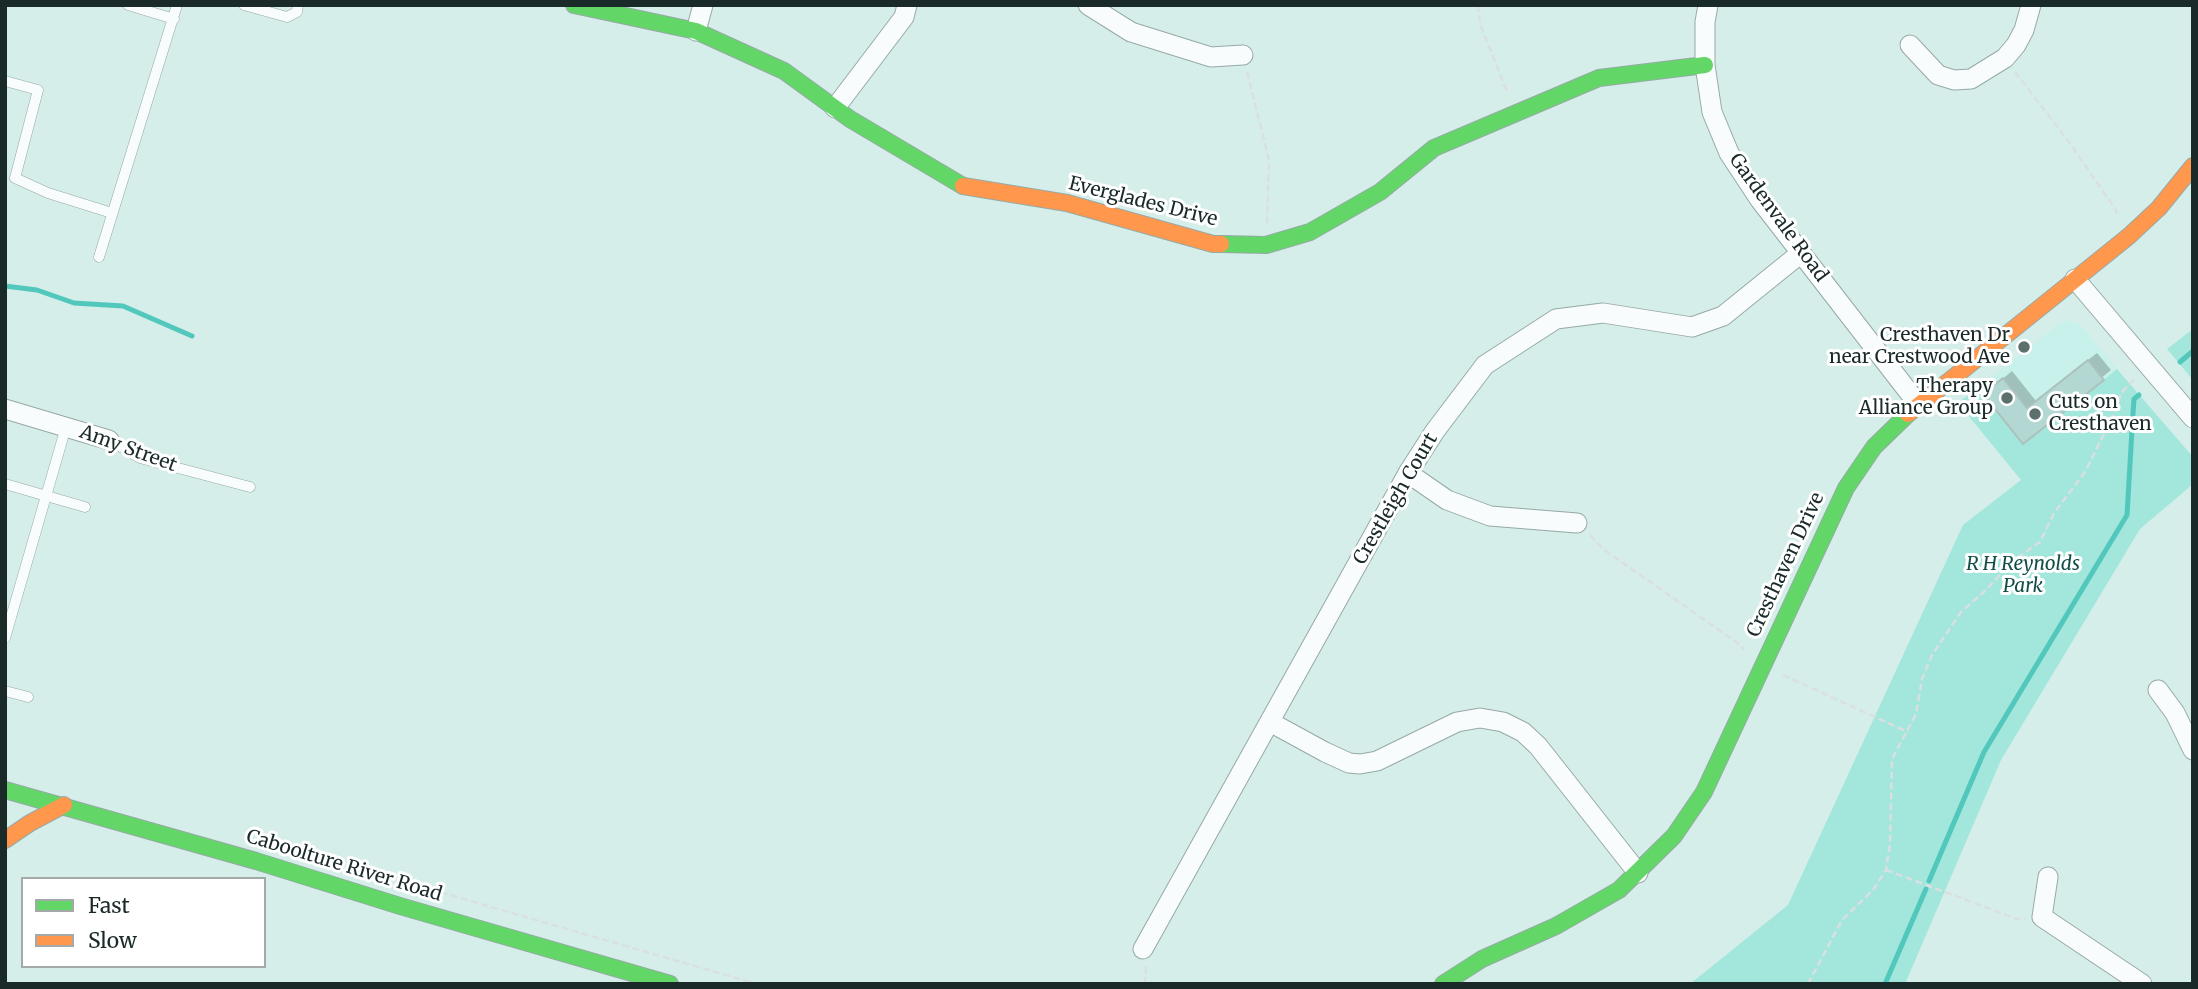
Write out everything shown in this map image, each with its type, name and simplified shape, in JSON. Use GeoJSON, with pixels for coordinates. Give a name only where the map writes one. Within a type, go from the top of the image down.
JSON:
{"type":"FeatureCollection","features":[{"type":"Feature","properties":{"kind":"street","name":"Everglades Drive"},"geometry":{"type":"LineString","coordinates":[[574,5],[696,31],[784,71],[835,108],[961,187],[1067,203],[1213,244],[1266,245],[1310,232],[1380,192],[1434,148],[1599,78],[1705,65]]}},
{"type":"Feature","properties":{"kind":"street"},"geometry":{"type":"LineString","coordinates":[[696,31],[703,5]]}},
{"type":"Feature","properties":{"kind":"street"},"geometry":{"type":"LineString","coordinates":[[835,108],[904,17],[908,5]]}},
{"type":"Feature","properties":{"kind":"street"},"geometry":{"type":"LineString","coordinates":[[1088,5],[1131,32],[1211,57],[1242,55]]}},
{"type":"Feature","properties":{"kind":"street","name":"Gardenvale Road"},"geometry":{"type":"LineString","coordinates":[[1709,5],[1705,22],[1705,65],[1713,112],[1729,153],[1760,200],[1918,404]]}},
{"type":"Feature","properties":{"kind":"street"},"geometry":{"type":"LineString","coordinates":[[1910,45],[1938,75],[1954,80],[1971,79],[2005,58],[2020,37],[2031,5]]}},
{"type":"Feature","properties":{"kind":"street","name":"Cresthaven Drive"},"geometry":{"type":"LineString","coordinates":[[1447,982],[1482,959],[1577,916],[1619,890],[1674,836],[1704,792],[1846,488],[1874,447],[1918,404],[2129,236],[2158,208],[2193,166]]}},
{"type":"Feature","properties":{"kind":"street","name":"Crestleigh Court"},"geometry":{"type":"LineString","coordinates":[[1143,949],[1408,473],[1435,431],[1485,365],[1556,319],[1603,313],[1692,327],[1723,316],[1801,253]]}},
{"type":"Feature","properties":{"kind":"street"},"geometry":{"type":"LineString","coordinates":[[2075,279],[2193,418]]}},
{"type":"Feature","properties":{"kind":"street","name":"Amy Street"},"geometry":{"type":"LineString","coordinates":[[5,409],[108,440]]}},
{"type":"Feature","properties":{"kind":"street"},"geometry":{"type":"LineString","coordinates":[[1408,473],[1447,500],[1490,516],[1577,523]]}},
{"type":"Feature","properties":{"kind":"street"},"geometry":{"type":"LineString","coordinates":[[2158,690],[2175,713],[2193,750]]}},
{"type":"Feature","properties":{"kind":"street"},"geometry":{"type":"LineString","coordinates":[[1270,722],[1325,752],[1349,763],[1360,764],[1377,761],[1457,722],[1480,718],[1503,722],[1523,732],[1538,746],[1638,873]]}},
{"type":"Feature","properties":{"kind":"street"},"geometry":{"type":"LineString","coordinates":[[7,818],[10,792]]}},
{"type":"Feature","properties":{"kind":"street","name":"Caboolture River Road"},"geometry":{"type":"LineString","coordinates":[[10,792],[670,984]]}},
{"type":"Feature","properties":{"kind":"street"},"geometry":{"type":"LineString","coordinates":[[5,840],[30,823],[64,806]]}},
{"type":"Feature","properties":{"kind":"street"},"geometry":{"type":"LineString","coordinates":[[2048,877],[2042,917],[2142,984]]}},
{"type":"Feature","properties":{"kind":"lane"},"geometry":{"type":"LineString","coordinates":[[128,5],[174,19]]}},
{"type":"Feature","properties":{"kind":"lane"},"geometry":{"type":"LineString","coordinates":[[99,257],[177,5]]}},
{"type":"Feature","properties":{"kind":"lane"},"geometry":{"type":"LineString","coordinates":[[244,5],[287,18],[297,12],[298,5]]}},
{"type":"Feature","properties":{"kind":"lane"},"geometry":{"type":"LineString","coordinates":[[5,81],[38,90],[15,178]]}},
{"type":"Feature","properties":{"kind":"lane"},"geometry":{"type":"LineString","coordinates":[[5,170],[15,178],[48,193],[112,214]]}},
{"type":"Feature","properties":{"kind":"lane"},"geometry":{"type":"LineString","coordinates":[[5,638],[66,427]]}},
{"type":"Feature","properties":{"kind":"lane","name":"Amy Street"},"geometry":{"type":"LineString","coordinates":[[108,440],[140,458],[250,487]]}},
{"type":"Feature","properties":{"kind":"lane"},"geometry":{"type":"LineString","coordinates":[[5,484],[85,508]]}},
{"type":"Feature","properties":{"kind":"lane"},"geometry":{"type":"LineString","coordinates":[[5,691],[28,697]]}},
{"type":"Feature","properties":{"kind":"path"},"geometry":{"type":"LineString","coordinates":[[1478,5],[1480,24],[1516,114]]}},
{"type":"Feature","properties":{"kind":"path"},"geometry":{"type":"LineString","coordinates":[[1242,55],[1269,160],[1266,245]]}},
{"type":"Feature","properties":{"kind":"path"},"geometry":{"type":"LineString","coordinates":[[2005,58],[2116,210],[2116,220],[2119,223]]}},
{"type":"Feature","properties":{"kind":"path"},"geometry":{"type":"LineString","coordinates":[[1808,984],[1842,920],[1873,890],[1886,870],[1892,759],[1916,714],[1922,679],[1932,655],[1961,612],[2014,560],[2040,542],[2054,513],[2085,472],[2116,410],[2120,393],[2134,380]]}},
{"type":"Feature","properties":{"kind":"path"},"geometry":{"type":"LineString","coordinates":[[1577,523],[1603,549],[1742,646],[1743,656]]}},
{"type":"Feature","properties":{"kind":"path"},"geometry":{"type":"LineString","coordinates":[[1781,674],[1908,732]]}},
{"type":"Feature","properties":{"kind":"path"},"geometry":{"type":"LineString","coordinates":[[348,865],[757,984]]}},
{"type":"Feature","properties":{"kind":"path"},"geometry":{"type":"LineString","coordinates":[[1886,870],[2017,919],[2042,917]]}},
{"type":"Feature","properties":{"kind":"shaded area"},"geometry":{"type":"Polygon","coordinates":[[[2066,321],[2080,324],[2117,369],[2023,444],[1978,388],[2066,321]]]}},
{"type":"Feature","properties":{"kind":"green space"},"geometry":{"type":"Polygon","coordinates":[[[2193,329],[2193,380],[2167,349],[2193,329]]]}},
{"type":"Feature","properties":{"kind":"green space","name":"R H Reynolds Park"},"geometry":{"type":"Polygon","coordinates":[[[2117,369],[2193,457],[2193,484],[2140,529],[2001,760],[1905,984],[1690,984],[1788,905],[1963,525],[2021,480],[1958,403],[1978,388],[2024,444],[2117,369]]]}},
{"type":"Feature","properties":{"kind":"building"},"geometry":{"type":"Polygon","coordinates":[[[2088,360],[2104,380],[2023,444],[1983,394],[2003,378],[2027,408],[2088,360]]]}},
{"type":"Feature","properties":{"kind":"waterway"},"geometry":{"type":"LineString","coordinates":[[5,286],[37,290],[74,303],[123,306],[192,336]]}},
{"type":"Feature","properties":{"kind":"waterway"},"geometry":{"type":"LineString","coordinates":[[2180,362],[2193,351]]}},
{"type":"Feature","properties":{"kind":"waterway"},"geometry":{"type":"LineString","coordinates":[[1929,881],[1984,752],[2127,515],[2134,399],[2139,395]]}},
{"type":"Feature","properties":{"kind":"waterway"},"geometry":{"type":"LineString","coordinates":[[1885,984],[1926,889]]}},
{"type":"Feature","properties":{"kind":"traffic: fast"},"geometry":{"type":"LineString","coordinates":[[574,5],[696,31],[784,71],[850,119],[963,186]]}},
{"type":"Feature","properties":{"kind":"traffic: fast"},"geometry":{"type":"LineString","coordinates":[[1221,244],[1266,245],[1310,232],[1380,192],[1434,148],[1599,78],[1705,65]]}},
{"type":"Feature","properties":{"kind":"traffic: fast"},"geometry":{"type":"LineString","coordinates":[[1443,984],[1482,959],[1556,926],[1619,890],[1674,836],[1704,792],[1846,488],[1874,447],[1908,414]]}},
{"type":"Feature","properties":{"kind":"traffic: fast"},"geometry":{"type":"LineString","coordinates":[[5,790],[256,861],[400,906],[670,984]]}},
{"type":"Feature","properties":{"kind":"traffic: slow"},"geometry":{"type":"LineString","coordinates":[[1908,414],[2129,236],[2159,208],[2193,166]]}},
{"type":"Feature","properties":{"kind":"traffic: slow"},"geometry":{"type":"LineString","coordinates":[[963,186],[1067,203],[1221,244]]}},
{"type":"Feature","properties":{"kind":"traffic: slow"},"geometry":{"type":"LineString","coordinates":[[5,840],[64,805]]}},
{"type":"Feature","properties":{"kind":"place","name":"Cresthaven Dr near Crestwood Ave"},"geometry":{"type":"Point","coordinates":[2024,347]}},
{"type":"Feature","properties":{"kind":"place","name":"Therapy Alliance Group"},"geometry":{"type":"Point","coordinates":[2007,398]}},
{"type":"Feature","properties":{"kind":"place","name":"Cuts on Cresthaven"},"geometry":{"type":"Point","coordinates":[2035,414]}}]}
